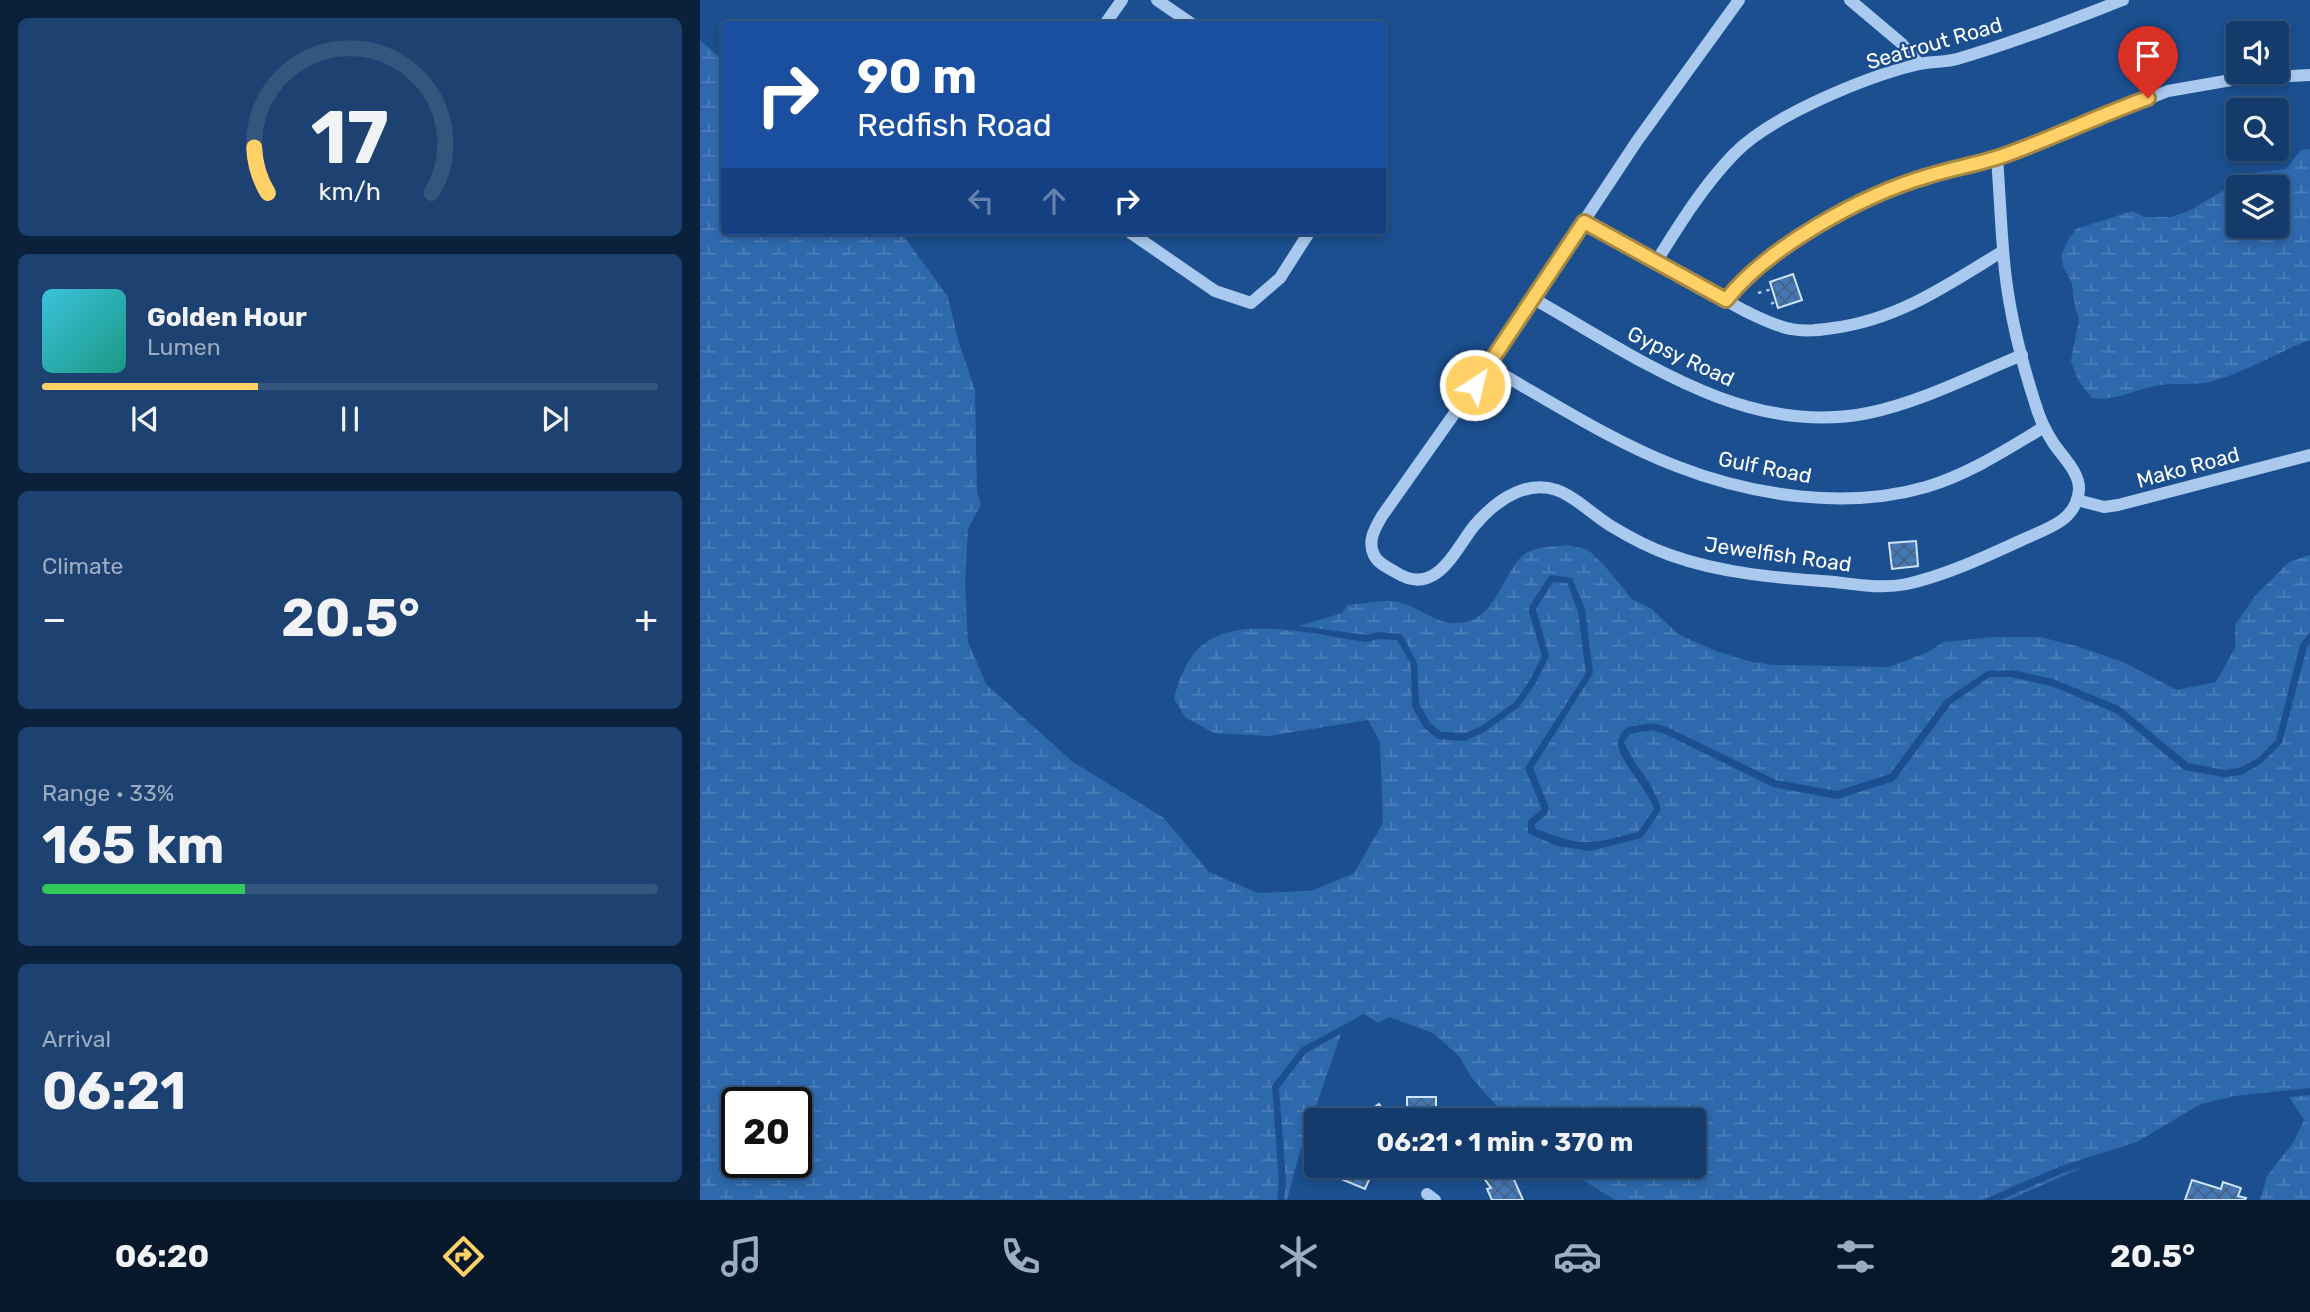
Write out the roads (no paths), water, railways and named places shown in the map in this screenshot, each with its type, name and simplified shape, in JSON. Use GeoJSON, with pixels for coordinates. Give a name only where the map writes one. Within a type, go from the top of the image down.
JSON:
{"type":"FeatureCollection","features":[{"type":"Feature","properties":{"kind":"street"},"geometry":{"type":"LineString","coordinates":[[1107,21],[1122,0]]}},
{"type":"Feature","properties":{"kind":"street"},"geometry":{"type":"LineString","coordinates":[[1157,0],[1188,21]]}},
{"type":"Feature","properties":{"kind":"street","name":"Jewelfish Road"},"geometry":{"type":"LineString","coordinates":[[1739,0],[1637,141],[1534,299],[1382,516],[1371,535],[1374,555],[1380,563],[1403,577],[1419,579],[1435,575],[1449,562],[1487,511],[1507,497],[1536,486],[1549,486],[1570,496],[1632,538],[1697,564],[1744,574],[1879,586],[1920,580],[2052,528],[2067,517],[2077,500]]}},
{"type":"Feature","properties":{"kind":"street"},"geometry":{"type":"LineString","coordinates":[[1850,0],[1901,43],[1919,64]]}},
{"type":"Feature","properties":{"kind":"street","name":"Seatrout Road"},"geometry":{"type":"LineString","coordinates":[[1656,262],[1703,191],[1735,153],[1776,124],[1811,104],[1919,64],[1954,60],[2123,0]]}},
{"type":"Feature","properties":{"kind":"street"},"geometry":{"type":"LineString","coordinates":[[1726,300],[1749,274],[1789,245],[1861,203],[1926,176],[1997,158],[2168,91],[2237,79],[2310,75]]}},
{"type":"Feature","properties":{"kind":"street"},"geometry":{"type":"LineString","coordinates":[[1997,158],[2006,275],[2022,355],[2044,427],[2078,481],[2077,500]]}},
{"type":"Feature","properties":{"kind":"street"},"geometry":{"type":"LineString","coordinates":[[1584,222],[1769,322],[1790,329],[1809,331],[1852,326],[1913,305],[2003,251]]}},
{"type":"Feature","properties":{"kind":"street"},"geometry":{"type":"LineString","coordinates":[[1134,235],[1215,291],[1251,303],[1280,278],[1307,235]]}},
{"type":"Feature","properties":{"kind":"street","name":"Gypsy Road"},"geometry":{"type":"LineString","coordinates":[[1534,299],[1645,364],[1691,386],[1732,401],[1799,416],[1840,417],[1870,412],[1962,380],[2022,355]]}},
{"type":"Feature","properties":{"kind":"street","name":"Gulf Road"},"geometry":{"type":"LineString","coordinates":[[1488,366],[1592,425],[1676,466],[1748,486],[1804,496],[1872,498],[1928,486],[1959,475],[1991,459],[2044,427]]}},
{"type":"Feature","properties":{"kind":"street","name":"Mako Road"},"geometry":{"type":"LineString","coordinates":[[2077,500],[2104,507],[2118,505],[2310,455]]}}]}
